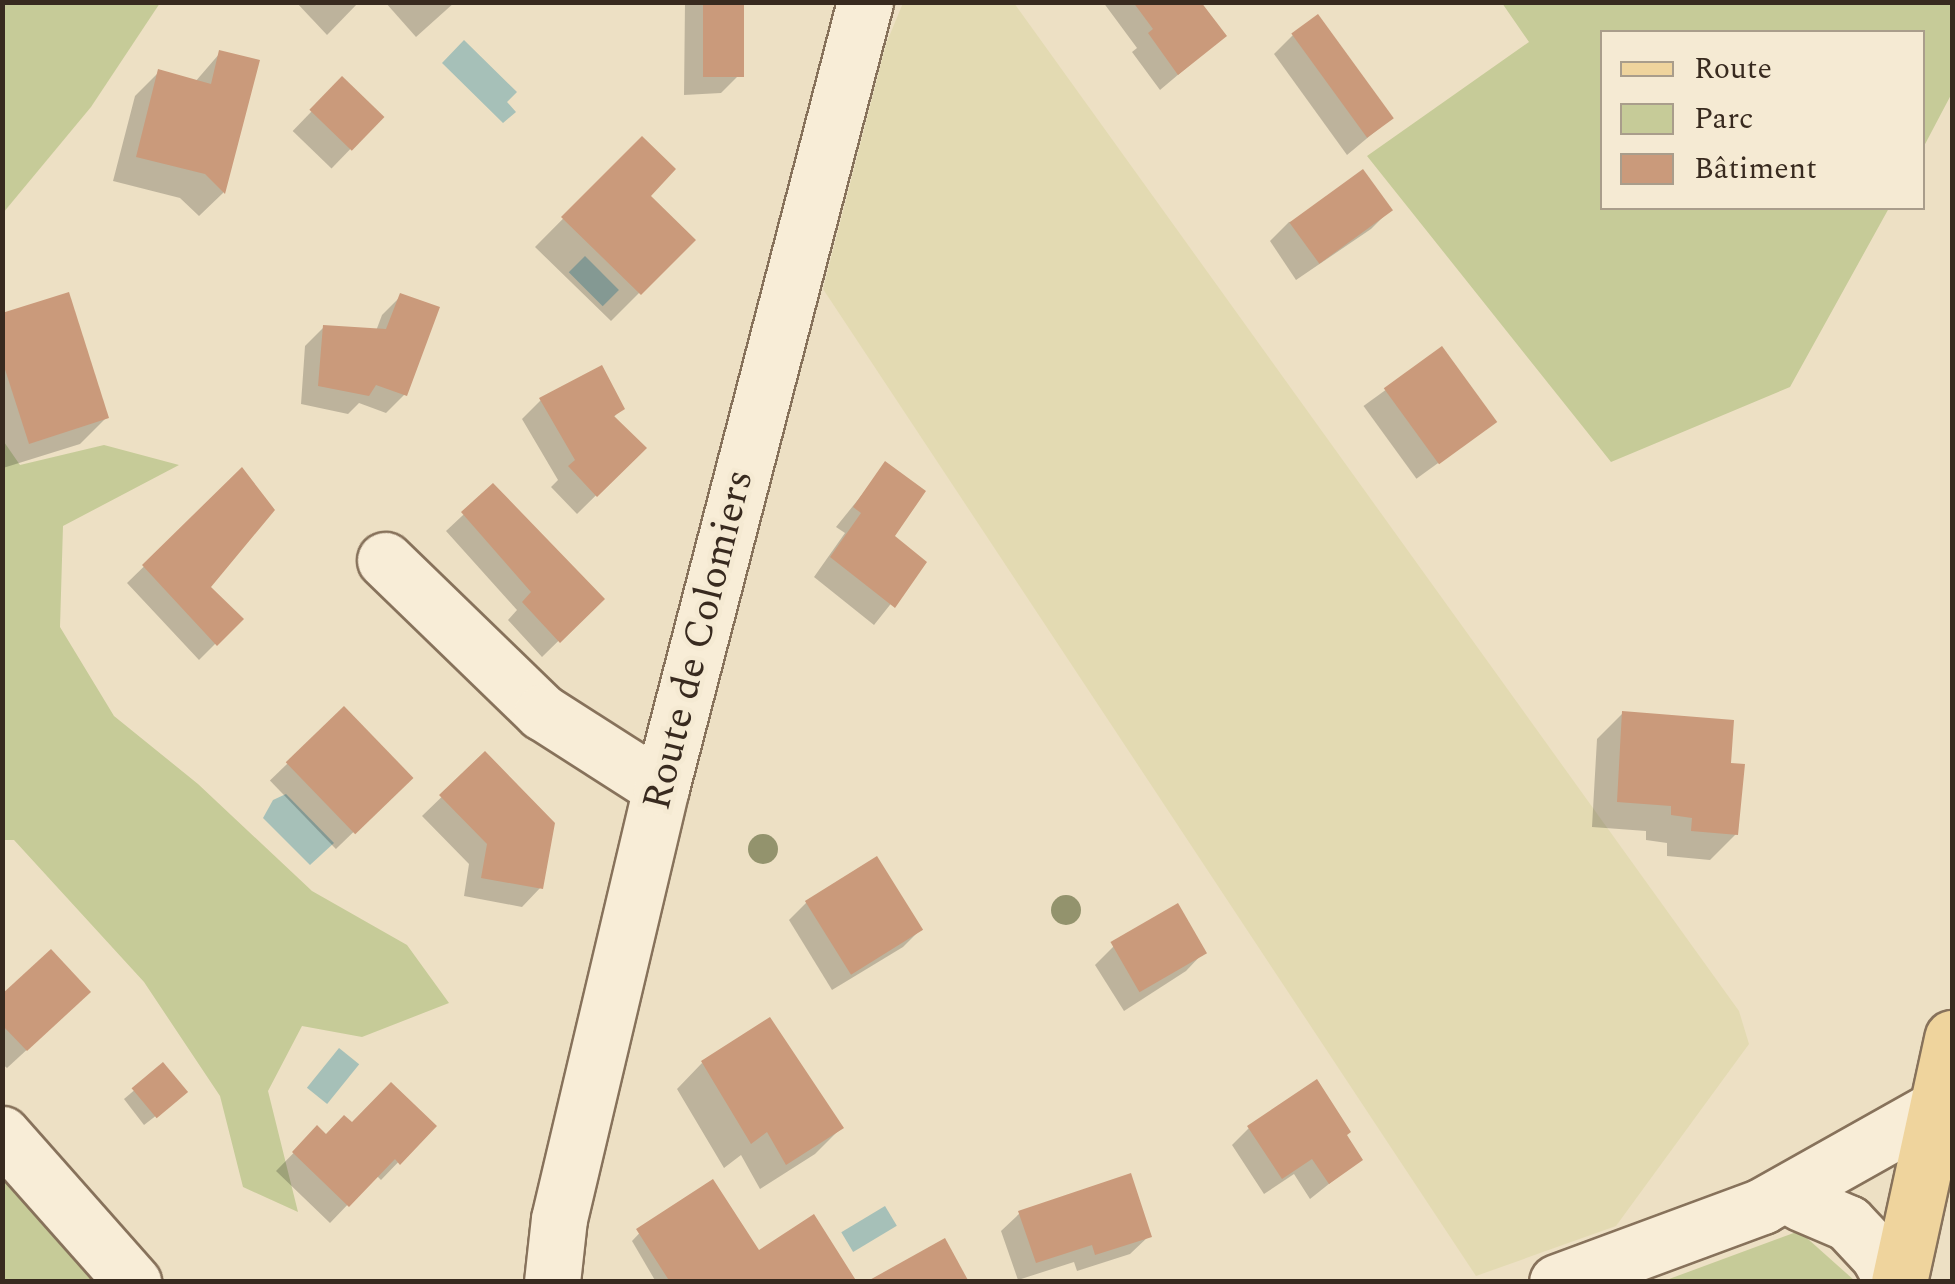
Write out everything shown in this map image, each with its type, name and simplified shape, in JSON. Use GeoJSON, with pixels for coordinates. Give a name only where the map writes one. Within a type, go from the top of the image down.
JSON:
{"type":"FeatureCollection","features":[{"type":"Feature","properties":{"kind":"main road"},"geometry":{"type":"LineString","coordinates":[[1896,1282],[1923,1163],[1944,1110],[1952,1038]]}},
{"type":"Feature","properties":{"kind":"street","name":"Route de Colomiers"},"geometry":{"type":"LineString","coordinates":[[552,1282],[559,1219],[660,788],[865,2]]}},
{"type":"Feature","properties":{"kind":"street"},"geometry":{"type":"LineString","coordinates":[[385,560],[542,712],[660,788]]}},
{"type":"Feature","properties":{"kind":"street"},"geometry":{"type":"LineString","coordinates":[[1782,1204],[1944,1110]]}},
{"type":"Feature","properties":{"kind":"street"},"geometry":{"type":"LineString","coordinates":[[2,1134],[133,1282]]}},
{"type":"Feature","properties":{"kind":"street"},"geometry":{"type":"LineString","coordinates":[[1558,1282],[1782,1204],[1894,1179],[1923,1163]]}},
{"type":"Feature","properties":{"kind":"street"},"geometry":{"type":"LineString","coordinates":[[1782,1204],[1848,1223],[1878,1255],[1896,1282]]}},
{"type":"Feature","properties":{"kind":"shaded area"},"geometry":{"type":"Polygon","coordinates":[[[903,3],[1014,3],[1739,1011],[1749,1044],[1616,1226],[1476,1276],[823,289],[886,44],[903,3]]]}},
{"type":"Feature","properties":{"kind":"green space"},"geometry":{"type":"Polygon","coordinates":[[[3,2],[160,3],[91,107],[3,213],[3,2]]]}},
{"type":"Feature","properties":{"kind":"green space"},"geometry":{"type":"Polygon","coordinates":[[[1502,3],[1952,3],[1952,93],[1925,144],[1925,30],[1600,30],[1600,210],[1888,210],[1790,387],[1611,462],[1367,156],[1529,42],[1502,3]]]}},
{"type":"Feature","properties":{"kind":"green space"},"geometry":{"type":"Polygon","coordinates":[[[2,439],[20,465],[104,445],[179,465],[63,526],[60,627],[114,716],[198,784],[312,891],[407,945],[449,1003],[362,1037],[302,1026],[268,1091],[298,1212],[243,1187],[220,1096],[144,982],[14,840],[3,840],[2,439]]]}},
{"type":"Feature","properties":{"kind":"green space"},"geometry":{"type":"Polygon","coordinates":[[[2,1108],[153,1281],[3,1281],[2,1108]]]}},
{"type":"Feature","properties":{"kind":"green space"},"geometry":{"type":"Polygon","coordinates":[[[1799,1231],[1855,1281],[1661,1282],[1799,1231]]]}},
{"type":"Feature","properties":{"kind":"water"},"geometry":{"type":"Polygon","coordinates":[[[464,40],[517,92],[507,102],[516,112],[503,123],[442,63],[464,40]]]}},
{"type":"Feature","properties":{"kind":"water"},"geometry":{"type":"Polygon","coordinates":[[[585,256],[619,290],[603,306],[569,272],[585,256]]]}},
{"type":"Feature","properties":{"kind":"water"},"geometry":{"type":"Polygon","coordinates":[[[286,794],[334,843],[310,865],[263,818],[273,800],[286,794]]]}},
{"type":"Feature","properties":{"kind":"water"},"geometry":{"type":"Polygon","coordinates":[[[339,1048],[359,1064],[327,1104],[307,1088],[339,1048]]]}},
{"type":"Feature","properties":{"kind":"water"},"geometry":{"type":"Polygon","coordinates":[[[885,1206],[897,1226],[853,1252],[841,1232],[885,1206]]]}},
{"type":"Feature","properties":{"kind":"building"},"geometry":{"type":"Polygon","coordinates":[[[703,2],[744,2],[744,77],[703,77],[703,2]]]}},
{"type":"Feature","properties":{"kind":"building"},"geometry":{"type":"Polygon","coordinates":[[[1133,2],[1201,2],[1227,36],[1178,75],[1148,33],[1153,29],[1133,2]]]}},
{"type":"Feature","properties":{"kind":"building"},"geometry":{"type":"Polygon","coordinates":[[[1318,14],[1394,118],[1367,138],[1291,33],[1318,14]]]}},
{"type":"Feature","properties":{"kind":"building"},"geometry":{"type":"Polygon","coordinates":[[[219,50],[260,60],[225,194],[205,174],[136,157],[158,69],[211,84],[219,50]]]}},
{"type":"Feature","properties":{"kind":"building"},"geometry":{"type":"Polygon","coordinates":[[[342,76],[384,117],[352,151],[309,110],[342,76]]]}},
{"type":"Feature","properties":{"kind":"building"},"geometry":{"type":"Polygon","coordinates":[[[642,136],[676,169],[651,196],[696,240],[641,295],[561,217],[642,136]]]}},
{"type":"Feature","properties":{"kind":"building"},"geometry":{"type":"Polygon","coordinates":[[[1363,169],[1393,210],[1319,264],[1289,222],[1363,169]]]}},
{"type":"Feature","properties":{"kind":"building"},"geometry":{"type":"Polygon","coordinates":[[[69,292],[109,418],[29,444],[2,360],[2,313],[69,292]]]}},
{"type":"Feature","properties":{"kind":"building"},"geometry":{"type":"Polygon","coordinates":[[[400,293],[440,307],[407,396],[376,385],[369,396],[318,386],[323,325],[386,329],[400,293]]]}},
{"type":"Feature","properties":{"kind":"building"},"geometry":{"type":"Polygon","coordinates":[[[1442,346],[1497,422],[1439,464],[1384,388],[1442,346]]]}},
{"type":"Feature","properties":{"kind":"building"},"geometry":{"type":"Polygon","coordinates":[[[602,365],[625,409],[614,416],[647,448],[597,497],[568,466],[575,460],[539,398],[602,365]]]}},
{"type":"Feature","properties":{"kind":"building"},"geometry":{"type":"Polygon","coordinates":[[[885,461],[926,491],[895,536],[927,562],[895,608],[830,557],[861,513],[853,507],[885,461]]]}},
{"type":"Feature","properties":{"kind":"building"},"geometry":{"type":"Polygon","coordinates":[[[242,467],[275,510],[211,587],[244,619],[217,646],[142,565],[242,467]]]}},
{"type":"Feature","properties":{"kind":"building"},"geometry":{"type":"Polygon","coordinates":[[[493,483],[605,599],[560,643],[522,602],[531,592],[461,512],[493,483]]]}},
{"type":"Feature","properties":{"kind":"building"},"geometry":{"type":"Polygon","coordinates":[[[344,706],[413,778],[355,834],[286,762],[344,706]]]}},
{"type":"Feature","properties":{"kind":"building"},"geometry":{"type":"Polygon","coordinates":[[[1622,711],[1734,720],[1731,763],[1745,764],[1738,835],[1691,831],[1692,818],[1671,815],[1671,806],[1617,802],[1622,711]]]}},
{"type":"Feature","properties":{"kind":"building"},"geometry":{"type":"Polygon","coordinates":[[[485,751],[555,823],[543,889],[481,878],[487,844],[439,795],[485,751]]]}},
{"type":"Feature","properties":{"kind":"building"},"geometry":{"type":"Polygon","coordinates":[[[877,856],[923,930],[851,975],[805,901],[877,856]]]}},
{"type":"Feature","properties":{"kind":"building"},"geometry":{"type":"Polygon","coordinates":[[[1178,903],[1207,953],[1139,992],[1110,942],[1178,903]]]}},
{"type":"Feature","properties":{"kind":"building"},"geometry":{"type":"Polygon","coordinates":[[[51,949],[91,992],[27,1051],[2,1025],[2,994],[51,949]]]}},
{"type":"Feature","properties":{"kind":"building"},"geometry":{"type":"Polygon","coordinates":[[[770,1017],[844,1128],[786,1165],[767,1132],[751,1144],[701,1061],[770,1017]]]}},
{"type":"Feature","properties":{"kind":"building"},"geometry":{"type":"Polygon","coordinates":[[[163,1062],[188,1092],[157,1118],[132,1088],[163,1062]]]}},
{"type":"Feature","properties":{"kind":"building"},"geometry":{"type":"Polygon","coordinates":[[[1317,1079],[1351,1132],[1347,1135],[1363,1160],[1329,1184],[1312,1159],[1282,1179],[1247,1126],[1317,1079]]]}},
{"type":"Feature","properties":{"kind":"building"},"geometry":{"type":"Polygon","coordinates":[[[391,1082],[437,1126],[400,1165],[395,1159],[349,1207],[292,1152],[317,1125],[326,1134],[344,1115],[352,1122],[391,1082]]]}},
{"type":"Feature","properties":{"kind":"building"},"geometry":{"type":"Polygon","coordinates":[[[1131,1173],[1152,1237],[1095,1255],[1092,1245],[1036,1263],[1018,1211],[1131,1173]]]}},
{"type":"Feature","properties":{"kind":"building"},"geometry":{"type":"Polygon","coordinates":[[[713,1179],[759,1250],[814,1214],[857,1282],[670,1282],[636,1229],[713,1179]]]}},
{"type":"Feature","properties":{"kind":"building"},"geometry":{"type":"Polygon","coordinates":[[[945,1238],[969,1282],[866,1282],[945,1238]]]}}]}
